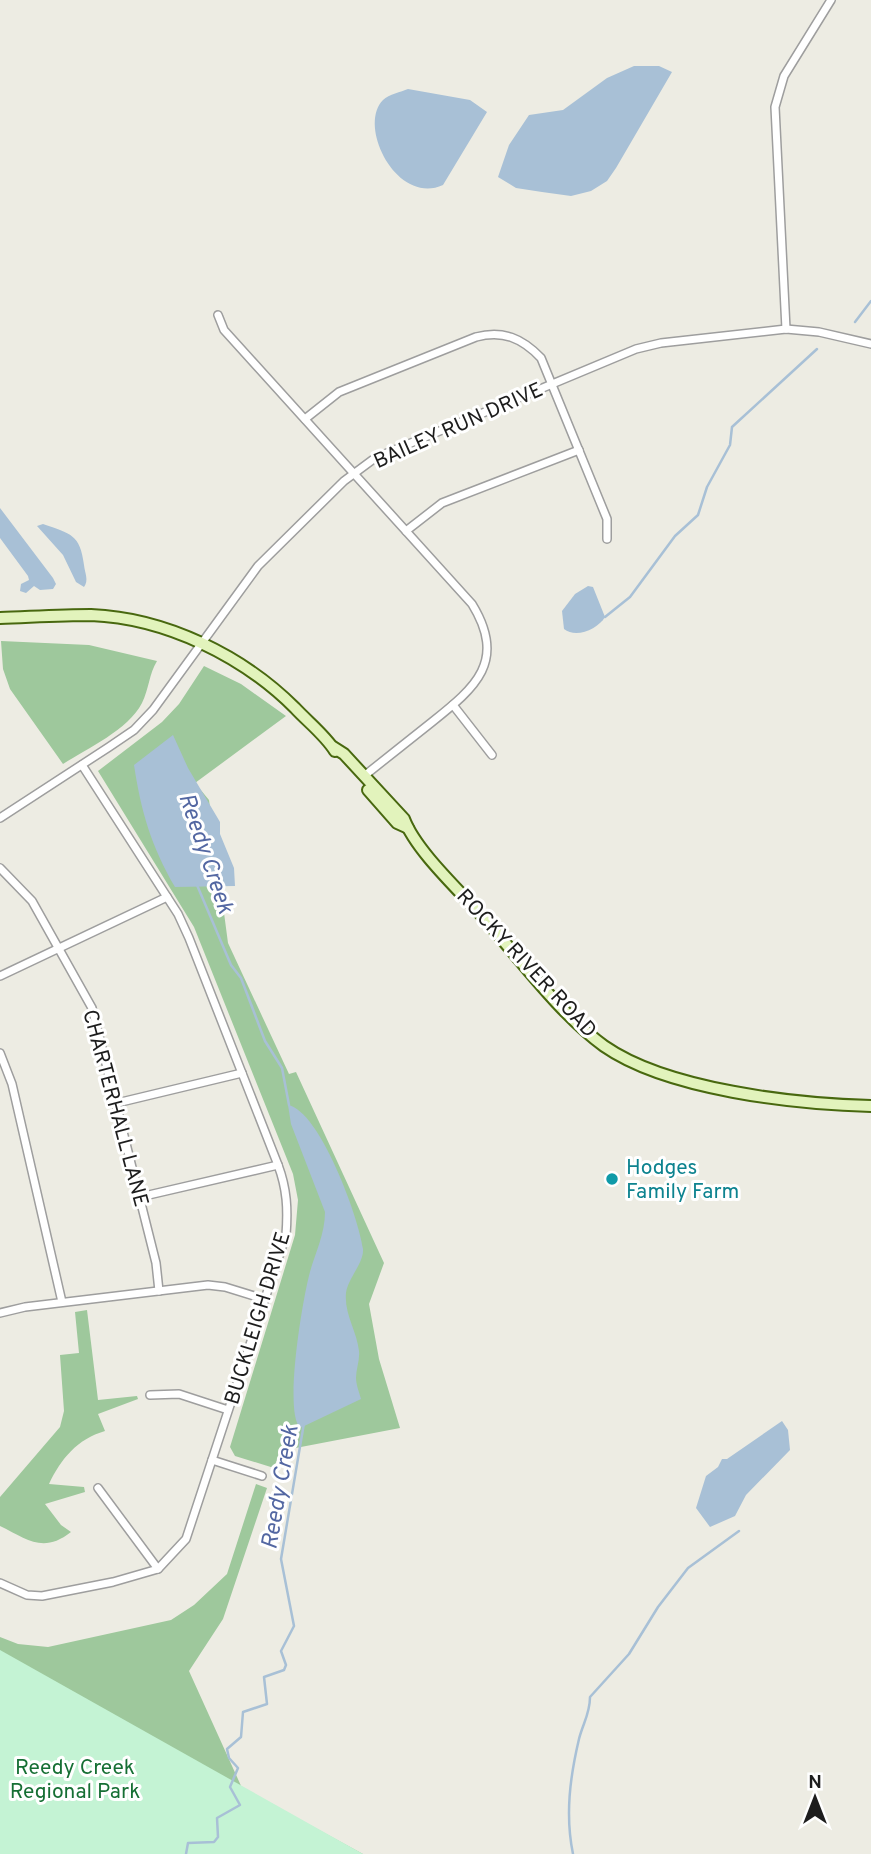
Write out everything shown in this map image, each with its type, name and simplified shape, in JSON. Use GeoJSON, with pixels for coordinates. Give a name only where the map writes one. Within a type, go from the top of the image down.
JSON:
{"type":"FeatureCollection","features":[{"type":"Feature","properties":{"kind":"street"},"geometry":{"type":"LineString","coordinates":[[786,329],[775,107],[784,76],[831,0]]}},
{"type":"Feature","properties":{"kind":"street"},"geometry":{"type":"LineString","coordinates":[[218,315],[224,330],[472,604],[483,622],[488,644],[487,659],[479,679],[453,705],[364,776]]}},
{"type":"Feature","properties":{"kind":"street","name":"BAILEY RUN DRIVE"},"geometry":{"type":"LineString","coordinates":[[0,818],[134,730],[153,710],[201,643],[283,539],[354,474],[388,451],[636,349],[661,343],[786,329],[819,332],[871,344]]}},
{"type":"Feature","properties":{"kind":"street"},"geometry":{"type":"LineString","coordinates":[[305,419],[339,393],[489,333],[509,335],[527,343],[541,358],[607,519],[607,539]]}},
{"type":"Feature","properties":{"kind":"street"},"geometry":{"type":"LineString","coordinates":[[406,531],[442,503],[579,450]]}},
{"type":"Feature","properties":{"kind":"street","name":"ROCKY RIVER ROAD"},"geometry":{"type":"LineString","coordinates":[[0,618],[114,618],[158,627],[201,643],[262,679],[333,747],[397,823],[408,828]]}},
{"type":"Feature","properties":{"kind":"street"},"geometry":{"type":"LineString","coordinates":[[453,705],[492,755]]}},
{"type":"Feature","properties":{"kind":"street","name":"ROCKY RIVER ROAD"},"geometry":{"type":"LineString","coordinates":[[333,747],[344,754],[404,819],[408,828],[565,1009],[597,1040],[622,1057],[655,1071],[716,1087],[777,1098],[871,1106]]}},
{"type":"Feature","properties":{"kind":"street","name":"BUCKLEIGH DRIVE"},"geometry":{"type":"LineString","coordinates":[[82,765],[167,897],[189,938],[287,1190],[286,1235],[186,1539],[158,1569]]}},
{"type":"Feature","properties":{"kind":"street","name":"CHARTERHALL LANE"},"geometry":{"type":"LineString","coordinates":[[0,868],[32,901],[99,1025],[140,1197],[159,1291]]}},
{"type":"Feature","properties":{"kind":"street"},"geometry":{"type":"LineString","coordinates":[[0,976],[167,897]]}},
{"type":"Feature","properties":{"kind":"street"},"geometry":{"type":"LineString","coordinates":[[0,1053],[12,1084],[62,1302]]}},
{"type":"Feature","properties":{"kind":"street"},"geometry":{"type":"LineString","coordinates":[[117,1103],[242,1073]]}},
{"type":"Feature","properties":{"kind":"street"},"geometry":{"type":"LineString","coordinates":[[140,1197],[278,1165]]}},
{"type":"Feature","properties":{"kind":"street"},"geometry":{"type":"LineString","coordinates":[[0,1313],[62,1302],[216,1286],[264,1299]]}},
{"type":"Feature","properties":{"kind":"street"},"geometry":{"type":"LineString","coordinates":[[150,1395],[179,1394],[229,1410]]}},
{"type":"Feature","properties":{"kind":"street"},"geometry":{"type":"LineString","coordinates":[[212,1460],[262,1476]]}},
{"type":"Feature","properties":{"kind":"street"},"geometry":{"type":"LineString","coordinates":[[0,1583],[27,1595],[55,1596],[158,1569],[99,1488]]}},
{"type":"Feature","properties":{"kind":"green space"},"geometry":{"type":"Polygon","coordinates":[[[1,641],[89,645],[157,661],[136,713],[107,738],[63,764],[10,689],[3,669],[1,641]]]}},
{"type":"Feature","properties":{"kind":"green space"},"geometry":{"type":"Polygon","coordinates":[[[204,666],[241,684],[286,716],[195,783],[209,800],[228,943],[289,1074],[296,1072],[384,1263],[369,1304],[379,1359],[400,1428],[280,1451],[274,1468],[235,1456],[230,1447],[295,1235],[298,1200],[293,1174],[194,927],[98,771],[162,722],[179,704],[204,666]]]}},
{"type":"Feature","properties":{"kind":"green space"},"geometry":{"type":"Polygon","coordinates":[[[87,1310],[98,1400],[137,1396],[138,1399],[98,1414],[105,1431],[78,1445],[59,1466],[49,1484],[84,1487],[85,1492],[45,1504],[61,1525],[71,1532],[52,1542],[35,1542],[0,1526],[0,1497],[60,1427],[64,1411],[60,1355],[79,1353],[75,1312],[87,1310]]]}},
{"type":"Feature","properties":{"kind":"green space","name":"Reedy Creek Regional Park"},"geometry":{"type":"Polygon","coordinates":[[[256,1484],[267,1488],[223,1619],[189,1671],[242,1788],[363,1854],[0,1854],[0,1637],[18,1644],[48,1647],[171,1620],[194,1605],[227,1574],[256,1484]]]}},
{"type":"Feature","properties":{"kind":"green space","name":"Reedy Creek Regional Park"},"geometry":{"type":"Polygon","coordinates":[[[0,1650],[363,1854],[0,1854],[0,1650]]]}},
{"type":"Feature","properties":{"kind":"water"},"geometry":{"type":"Polygon","coordinates":[[[634,66],[659,66],[672,72],[607,181],[591,191],[571,196],[516,188],[498,177],[509,145],[529,115],[563,110],[607,78],[634,66]]]}},
{"type":"Feature","properties":{"kind":"water"},"geometry":{"type":"Polygon","coordinates":[[[408,89],[470,100],[487,112],[443,185],[426,188],[411,184],[397,174],[378,144],[376,112],[383,100],[408,89]]]}},
{"type":"Feature","properties":{"kind":"water"},"geometry":{"type":"Polygon","coordinates":[[[0,508],[53,578],[56,584],[53,589],[40,590],[34,586],[26,593],[20,591],[21,584],[29,580],[0,538],[0,508]]]}},
{"type":"Feature","properties":{"kind":"water"},"geometry":{"type":"Polygon","coordinates":[[[43,524],[67,533],[77,541],[86,577],[84,587],[76,582],[63,555],[37,526],[43,524]]]}},
{"type":"Feature","properties":{"kind":"water"},"geometry":{"type":"Polygon","coordinates":[[[588,586],[593,587],[605,617],[586,631],[569,632],[564,629],[562,611],[575,594],[588,586]]]}},
{"type":"Feature","properties":{"kind":"water"},"geometry":{"type":"Polygon","coordinates":[[[173,735],[188,768],[220,822],[220,834],[234,868],[235,886],[175,887],[153,843],[134,765],[173,735]]]}},
{"type":"Feature","properties":{"kind":"water"},"geometry":{"type":"Polygon","coordinates":[[[288,1105],[300,1112],[313,1126],[325,1145],[346,1191],[363,1249],[346,1293],[347,1308],[359,1351],[356,1378],[361,1399],[300,1428],[294,1401],[296,1357],[305,1293],[323,1230],[325,1212],[291,1124],[288,1105]]]}},
{"type":"Feature","properties":{"kind":"water"},"geometry":{"type":"Polygon","coordinates":[[[782,1421],[788,1430],[790,1450],[746,1495],[735,1516],[710,1527],[696,1508],[706,1476],[718,1467],[722,1459],[727,1459],[782,1421]]]}},
{"type":"Feature","properties":{"kind":"waterway"},"geometry":{"type":"LineString","coordinates":[[855,322],[871,301]]}},
{"type":"Feature","properties":{"kind":"waterway"},"geometry":{"type":"LineString","coordinates":[[605,617],[630,597],[675,536],[698,515],[707,487],[730,445],[732,427],[817,349]]}},
{"type":"Feature","properties":{"kind":"waterway","name":"Reedy Creek"},"geometry":{"type":"LineString","coordinates":[[197,885],[231,965],[241,978],[265,1041],[282,1068],[289,1105]]}},
{"type":"Feature","properties":{"kind":"waterway","name":"Reedy Creek"},"geometry":{"type":"LineString","coordinates":[[186,1854],[188,1843],[214,1842],[218,1837],[217,1818],[240,1805],[230,1787],[238,1768],[229,1758],[227,1749],[241,1737],[243,1712],[267,1704],[264,1677],[284,1670],[286,1665],[281,1651],[294,1626],[281,1559],[304,1423]]}},
{"type":"Feature","properties":{"kind":"waterway"},"geometry":{"type":"LineString","coordinates":[[573,1854],[569,1825],[571,1782],[590,1697],[629,1654],[658,1607],[688,1568],[739,1531]]}},
{"type":"Feature","properties":{"kind":"place","name":"Hodges Family Farm"},"geometry":{"type":"Point","coordinates":[612,1179]}}]}
